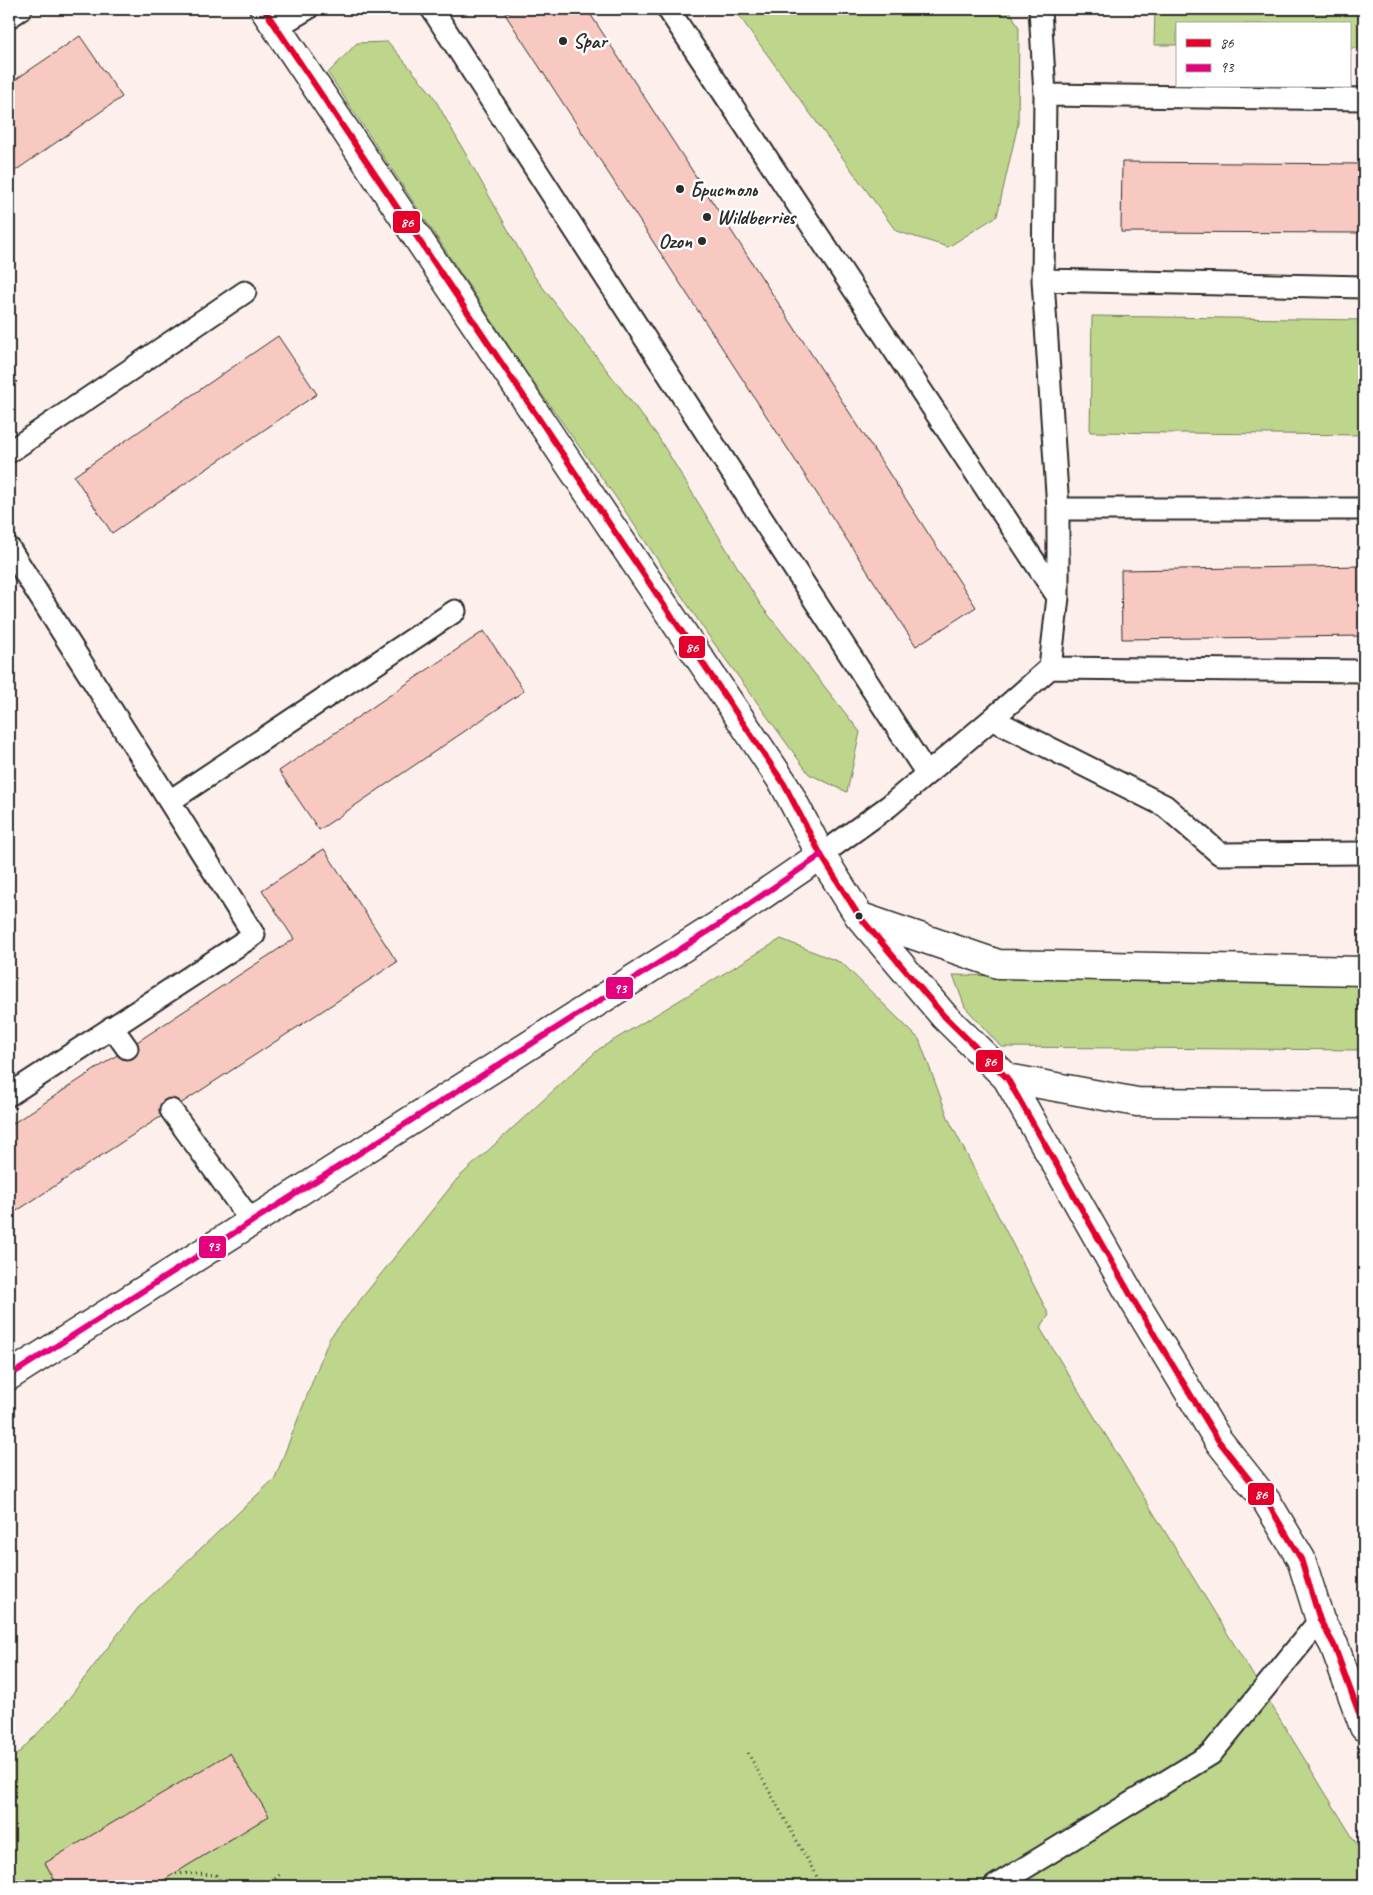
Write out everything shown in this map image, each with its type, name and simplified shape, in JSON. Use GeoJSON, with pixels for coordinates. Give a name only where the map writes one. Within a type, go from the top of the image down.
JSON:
{"type":"FeatureCollection","features":[{"type":"Feature","properties":{"kind":"street"},"geometry":{"type":"LineString","coordinates":[[270,18],[784,784],[821,855],[860,916],[944,1016],[1007,1078],[1134,1301],[1218,1440],[1267,1502],[1301,1559],[1320,1620],[1334,1645],[1364,1727]]}},
{"type":"Feature","properties":{"kind":"street"},"geometry":{"type":"LineString","coordinates":[[9,1376],[720,924],[821,855]]}},
{"type":"Feature","properties":{"kind":"street"},"geometry":{"type":"LineString","coordinates":[[860,916],[998,964],[1364,971]]}},
{"type":"Feature","properties":{"kind":"street"},"geometry":{"type":"LineString","coordinates":[[1007,1078],[1137,1102],[1364,1104]]}},
{"type":"Feature","properties":{"kind":"lane"},"geometry":{"type":"LineString","coordinates":[[9,16],[20,9]]}},
{"type":"Feature","properties":{"kind":"lane"},"geometry":{"type":"LineString","coordinates":[[270,18],[307,9]]}},
{"type":"Feature","properties":{"kind":"lane"},"geometry":{"type":"LineString","coordinates":[[432,9],[927,774]]}},
{"type":"Feature","properties":{"kind":"lane"},"geometry":{"type":"LineString","coordinates":[[668,9],[1058,597]]}},
{"type":"Feature","properties":{"kind":"lane"},"geometry":{"type":"LineString","coordinates":[[1040,9],[1045,95],[1043,280],[1058,509],[1058,597],[1050,668]]}},
{"type":"Feature","properties":{"kind":"lane"},"geometry":{"type":"LineString","coordinates":[[1045,95],[1364,99]]}},
{"type":"Feature","properties":{"kind":"lane"},"geometry":{"type":"LineString","coordinates":[[1043,280],[1364,287]]}},
{"type":"Feature","properties":{"kind":"lane"},"geometry":{"type":"LineString","coordinates":[[9,452],[245,292]]}},
{"type":"Feature","properties":{"kind":"lane"},"geometry":{"type":"LineString","coordinates":[[1058,509],[1364,509]]}},
{"type":"Feature","properties":{"kind":"lane"},"geometry":{"type":"LineString","coordinates":[[9,548],[254,935],[9,1095]]}},
{"type":"Feature","properties":{"kind":"lane"},"geometry":{"type":"LineString","coordinates":[[170,801],[455,611]]}},
{"type":"Feature","properties":{"kind":"lane"},"geometry":{"type":"LineString","coordinates":[[821,855],[889,806],[1050,668],[1364,671]]}},
{"type":"Feature","properties":{"kind":"lane"},"geometry":{"type":"LineString","coordinates":[[992,719],[1165,806],[1220,854],[1364,853]]}},
{"type":"Feature","properties":{"kind":"lane"},"geometry":{"type":"LineString","coordinates":[[112,1027],[127,1048]]}},
{"type":"Feature","properties":{"kind":"lane"},"geometry":{"type":"LineString","coordinates":[[172,1110],[252,1221]]}},
{"type":"Feature","properties":{"kind":"lane"},"geometry":{"type":"LineString","coordinates":[[995,1886],[1211,1754],[1320,1620]]}},
{"type":"Feature","properties":{"kind":"path"},"geometry":{"type":"LineString","coordinates":[[748,1753],[822,1886]]}},
{"type":"Feature","properties":{"kind":"path"},"geometry":{"type":"LineString","coordinates":[[176,1873],[216,1875],[223,1886]]}},
{"type":"Feature","properties":{"kind":"path"},"geometry":{"type":"LineString","coordinates":[[268,1886],[280,1874]]}},
{"type":"Feature","properties":{"kind":"green space"},"geometry":{"type":"Polygon","coordinates":[[[734,9],[1009,9],[1019,28],[1018,124],[997,216],[948,247],[896,231],[734,9]]]}},
{"type":"Feature","properties":{"kind":"green space"},"geometry":{"type":"Polygon","coordinates":[[[1155,9],[1364,9],[1364,48],[1350,48],[1350,22],[1176,22],[1176,45],[1154,45],[1155,9]]]}},
{"type":"Feature","properties":{"kind":"green space"},"geometry":{"type":"Polygon","coordinates":[[[388,42],[432,94],[534,276],[657,435],[760,604],[860,732],[847,792],[809,774],[708,635],[617,499],[528,375],[328,73],[357,43],[388,42]]]}},
{"type":"Feature","properties":{"kind":"green space"},"geometry":{"type":"Polygon","coordinates":[[[1092,316],[1364,320],[1364,435],[1090,432],[1092,316]]]}},
{"type":"Feature","properties":{"kind":"green space"},"geometry":{"type":"Polygon","coordinates":[[[781,939],[842,963],[919,1039],[949,1120],[1049,1315],[1040,1328],[1364,1856],[1364,1886],[9,1886],[9,1763],[60,1710],[138,1608],[275,1478],[329,1339],[457,1179],[599,1049],[781,939]]]}},
{"type":"Feature","properties":{"kind":"green space"},"geometry":{"type":"Polygon","coordinates":[[[953,975],[1364,982],[1364,1050],[1001,1047],[965,1007],[953,975]]]}},
{"type":"Feature","properties":{"kind":"building"},"geometry":{"type":"Polygon","coordinates":[[[514,9],[587,9],[976,607],[916,646],[505,14],[514,9]]]}},
{"type":"Feature","properties":{"kind":"building"},"geometry":{"type":"Polygon","coordinates":[[[80,36],[122,97],[9,175],[9,84],[80,36]]]}},
{"type":"Feature","properties":{"kind":"building"},"geometry":{"type":"Polygon","coordinates":[[[1122,162],[1364,164],[1364,233],[1121,232],[1122,162]]]}},
{"type":"Feature","properties":{"kind":"building"},"geometry":{"type":"Polygon","coordinates":[[[278,336],[317,394],[112,533],[74,476],[278,336]]]}},
{"type":"Feature","properties":{"kind":"building"},"geometry":{"type":"Polygon","coordinates":[[[9,371],[17,382],[9,388],[9,371]]]}},
{"type":"Feature","properties":{"kind":"building"},"geometry":{"type":"Polygon","coordinates":[[[1363,566],[1364,636],[1122,639],[1121,570],[1363,566]]]}},
{"type":"Feature","properties":{"kind":"building"},"geometry":{"type":"Polygon","coordinates":[[[484,631],[524,691],[319,830],[279,771],[484,631]]]}},
{"type":"Feature","properties":{"kind":"building"},"geometry":{"type":"Polygon","coordinates":[[[324,849],[397,962],[9,1216],[9,1126],[294,939],[262,890],[324,849]]]}},
{"type":"Feature","properties":{"kind":"building"},"geometry":{"type":"Polygon","coordinates":[[[230,1753],[269,1816],[154,1886],[58,1886],[45,1863],[230,1753]]]}},
{"type":"Feature","properties":{"kind":"transit line","name":"86"},"geometry":{"type":"LineString","coordinates":[[264,9],[784,784],[821,855],[859,916],[944,1016],[1007,1078],[1134,1301],[1218,1440],[1267,1502],[1301,1559],[1320,1620],[1334,1645],[1364,1727]]}},
{"type":"Feature","properties":{"kind":"transit line","name":"93"},"geometry":{"type":"LineString","coordinates":[[9,1376],[720,924],[821,855]]}},
{"type":"Feature","properties":{"kind":"place","name":"Spar"},"geometry":{"type":"Point","coordinates":[563,41]}},
{"type":"Feature","properties":{"kind":"place","name":"Бристоль"},"geometry":{"type":"Point","coordinates":[680,189]}},
{"type":"Feature","properties":{"kind":"place","name":"Wildberries"},"geometry":{"type":"Point","coordinates":[707,217]}},
{"type":"Feature","properties":{"kind":"place","name":"Ozon"},"geometry":{"type":"Point","coordinates":[702,241]}}]}
